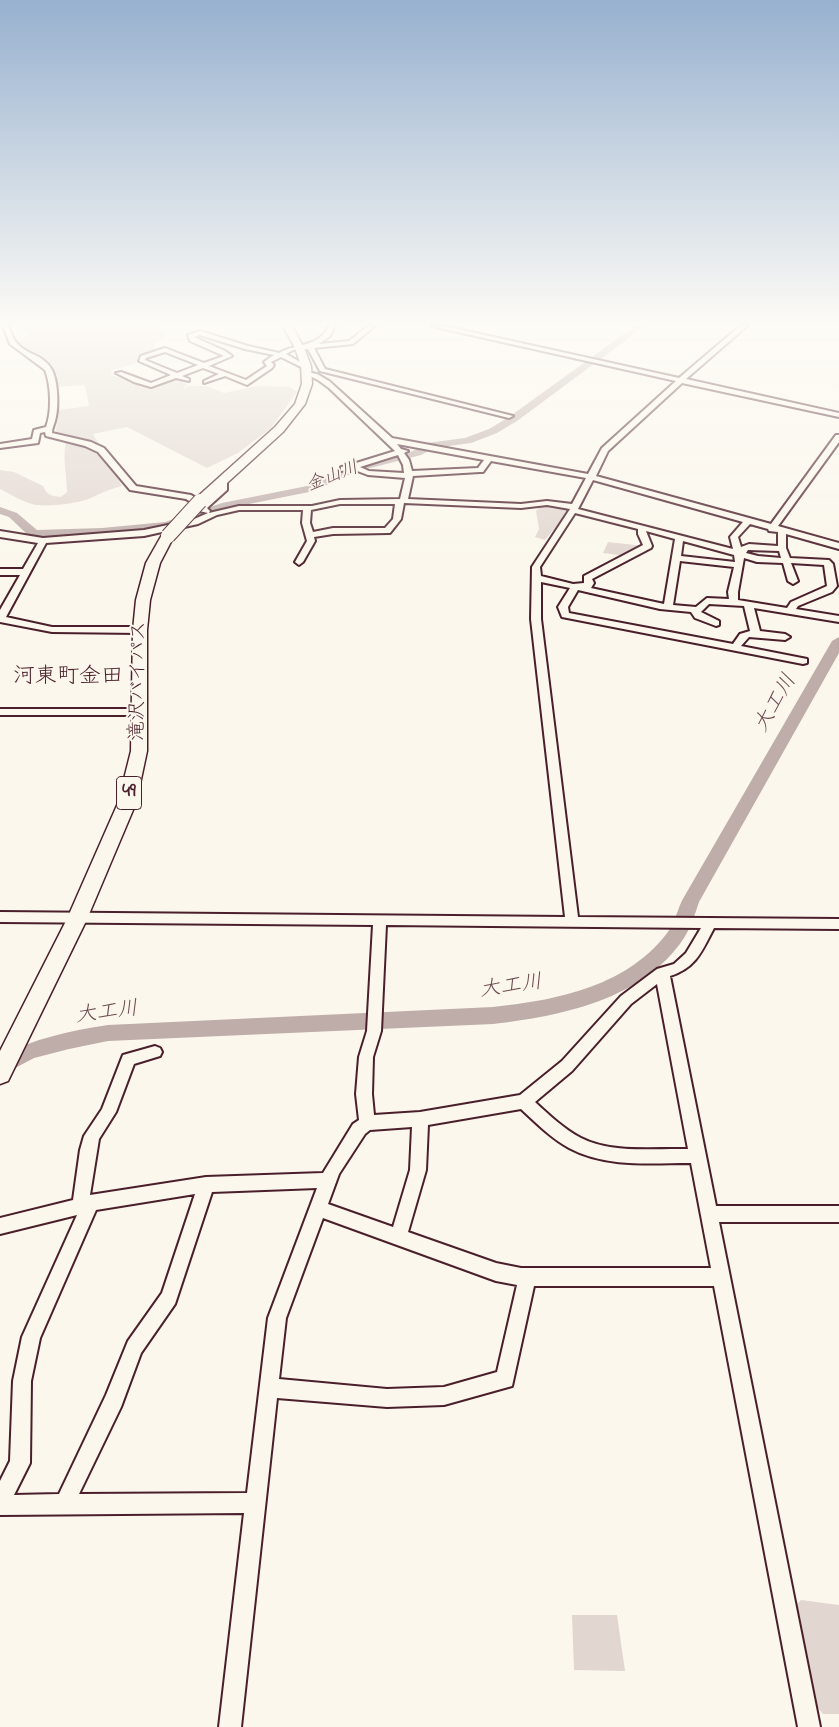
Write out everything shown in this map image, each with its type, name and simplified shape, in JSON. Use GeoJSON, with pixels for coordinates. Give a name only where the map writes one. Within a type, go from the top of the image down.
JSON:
{"type":"FeatureCollection","features":[{"type":"Feature","properties":{"kind":"highway","name":"滝沢バイパス"},"geometry":{"type":"LineString","coordinates":[[0,1074],[77,919],[127,802],[139,751],[140,630],[143,600],[149,573],[158,552],[168,536],[222,482],[248,460],[290,419],[297,407]]}},
{"type":"Feature","properties":{"kind":"street"},"geometry":{"type":"LineString","coordinates":[[52,407],[48,433],[53,436],[88,444],[101,450],[133,488],[188,497],[202,504],[202,509],[212,514]]}},
{"type":"Feature","properties":{"kind":"street"},"geometry":{"type":"LineString","coordinates":[[310,535],[334,532],[387,531],[395,523],[401,502],[408,490],[406,462],[388,440],[362,414],[351,407]]}},
{"type":"Feature","properties":{"kind":"street"},"geometry":{"type":"LineString","coordinates":[[471,407],[509,416]]}},
{"type":"Feature","properties":{"kind":"street"},"geometry":{"type":"LineString","coordinates":[[572,922],[536,619],[536,567],[574,508],[605,450],[652,407]]}},
{"type":"Feature","properties":{"kind":"street"},"geometry":{"type":"LineString","coordinates":[[801,407],[839,415]]}},
{"type":"Feature","properties":{"kind":"street"},"geometry":{"type":"LineString","coordinates":[[0,446],[35,442],[37,432],[48,429]]}},
{"type":"Feature","properties":{"kind":"street"},"geometry":{"type":"LineString","coordinates":[[772,529],[839,437]]}},
{"type":"Feature","properties":{"kind":"street"},"geometry":{"type":"LineString","coordinates":[[388,440],[592,477],[782,532],[839,546]]}},
{"type":"Feature","properties":{"kind":"street"},"geometry":{"type":"LineString","coordinates":[[420,446],[346,466],[368,473],[408,475],[480,470],[489,458]]}},
{"type":"Feature","properties":{"kind":"street"},"geometry":{"type":"LineString","coordinates":[[158,492],[170,490]]}},
{"type":"Feature","properties":{"kind":"street"},"geometry":{"type":"LineString","coordinates":[[0,534],[43,541],[159,532],[195,522],[212,514],[247,507],[320,508],[340,502],[522,506],[547,503],[574,508],[740,555],[786,561],[826,562],[832,586],[829,590],[794,604],[790,611]]}},
{"type":"Feature","properties":{"kind":"street"},"geometry":{"type":"LineString","coordinates":[[300,562],[310,545],[310,535],[306,524],[307,508]]}},
{"type":"Feature","properties":{"kind":"street"},"geometry":{"type":"LineString","coordinates":[[734,602],[732,592],[740,555],[734,537],[747,522]]}},
{"type":"Feature","properties":{"kind":"street"},"geometry":{"type":"LineString","coordinates":[[573,587],[587,586],[589,583],[587,578],[648,546],[642,534],[642,528]]}},
{"type":"Feature","properties":{"kind":"street"},"geometry":{"type":"LineString","coordinates":[[782,532],[782,549],[793,581]]}},
{"type":"Feature","properties":{"kind":"street"},"geometry":{"type":"LineString","coordinates":[[668,607],[679,538]]}},
{"type":"Feature","properties":{"kind":"street"},"geometry":{"type":"LineString","coordinates":[[43,541],[0,618],[31,627],[66,630],[140,630]]}},
{"type":"Feature","properties":{"kind":"street"},"geometry":{"type":"LineString","coordinates":[[740,555],[745,548],[749,547],[782,549]]}},
{"type":"Feature","properties":{"kind":"street"},"geometry":{"type":"LineString","coordinates":[[677,558],[739,565]]}},
{"type":"Feature","properties":{"kind":"street"},"geometry":{"type":"LineString","coordinates":[[0,572],[25,572]]}},
{"type":"Feature","properties":{"kind":"street"},"geometry":{"type":"LineString","coordinates":[[536,578],[668,607],[698,610]]}},
{"type":"Feature","properties":{"kind":"street"},"geometry":{"type":"LineString","coordinates":[[573,587],[563,607],[565,615],[803,661]]}},
{"type":"Feature","properties":{"kind":"street"},"geometry":{"type":"LineString","coordinates":[[716,623],[698,616],[696,612],[707,601],[734,602],[839,619]]}},
{"type":"Feature","properties":{"kind":"street"},"geometry":{"type":"LineString","coordinates":[[748,605],[756,634]]}},
{"type":"Feature","properties":{"kind":"street"},"geometry":{"type":"LineString","coordinates":[[736,647],[743,636],[756,634],[785,637]]}},
{"type":"Feature","properties":{"kind":"street"},"geometry":{"type":"LineString","coordinates":[[0,712],[140,712]]}},
{"type":"Feature","properties":{"kind":"street"},"geometry":{"type":"LineString","coordinates":[[0,918],[839,924]]}},
{"type":"Feature","properties":{"kind":"street"},"geometry":{"type":"LineString","coordinates":[[367,1123],[364,1094],[366,1057],[374,1031],[380,921]]}},
{"type":"Feature","properties":{"kind":"street"},"geometry":{"type":"LineString","coordinates":[[230,1727],[277,1318],[328,1180],[359,1129],[367,1123],[420,1120],[510,1105],[524,1101],[541,1090],[567,1066],[626,1000],[662,973],[679,968],[691,957],[711,922]]}},
{"type":"Feature","properties":{"kind":"street"},"geometry":{"type":"LineString","coordinates":[[662,973],[809,1727]]}},
{"type":"Feature","properties":{"kind":"street"},"geometry":{"type":"LineString","coordinates":[[0,1501],[20,1463],[22,1380],[31,1337],[85,1205],[88,1150],[92,1136],[108,1112],[128,1059],[155,1052]]}},
{"type":"Feature","properties":{"kind":"street"},"geometry":{"type":"LineString","coordinates":[[524,1101],[557,1131],[577,1144],[598,1152],[697,1156]]}},
{"type":"Feature","properties":{"kind":"street"},"geometry":{"type":"LineString","coordinates":[[398,1237],[418,1170],[420,1120]]}},
{"type":"Feature","properties":{"kind":"street"},"geometry":{"type":"LineString","coordinates":[[0,1226],[85,1205],[206,1185],[328,1180]]}},
{"type":"Feature","properties":{"kind":"street"},"geometry":{"type":"LineString","coordinates":[[64,1505],[114,1400],[134,1347],[169,1298],[206,1185]]}},
{"type":"Feature","properties":{"kind":"street"},"geometry":{"type":"LineString","coordinates":[[317,1208],[496,1272],[527,1277],[721,1277]]}},
{"type":"Feature","properties":{"kind":"street"},"geometry":{"type":"LineString","coordinates":[[709,1214],[839,1214]]}},
{"type":"Feature","properties":{"kind":"street"},"geometry":{"type":"LineString","coordinates":[[269,1388],[387,1398],[444,1396],[505,1379],[527,1277]]}},
{"type":"Feature","properties":{"kind":"street"},"geometry":{"type":"LineString","coordinates":[[0,1506],[255,1503]]}},
{"type":"Feature","properties":{"kind":"shaded area"},"geometry":{"type":"Polygon","coordinates":[[[84,407],[286,407],[270,429],[238,453],[207,468],[127,427],[93,434],[122,486],[88,499],[54,505],[32,504],[0,489],[0,470],[14,472],[43,486],[46,491],[55,496],[61,497],[67,492],[66,442],[56,431],[58,410],[84,407]]]}},
{"type":"Feature","properties":{"kind":"shaded area"},"geometry":{"type":"Polygon","coordinates":[[[541,506],[566,507],[567,510],[545,540],[535,537],[539,529],[536,511],[541,506]]]}},
{"type":"Feature","properties":{"kind":"shaded area"},"geometry":{"type":"Polygon","coordinates":[[[608,542],[644,546],[625,556],[603,553],[608,542]]]}},
{"type":"Feature","properties":{"kind":"shaded area"},"geometry":{"type":"Polygon","coordinates":[[[801,1600],[839,1605],[839,1714],[823,1714],[810,1699],[794,1607],[801,1600]]]}},
{"type":"Feature","properties":{"kind":"shaded area"},"geometry":{"type":"Polygon","coordinates":[[[572,1615],[617,1615],[625,1671],[574,1670],[572,1615]]]}},
{"type":"Feature","properties":{"kind":"waterway","name":"金山川"},"geometry":{"type":"LineString","coordinates":[[0,510],[13,515],[34,534],[102,532],[167,525],[226,505],[310,489],[351,470],[417,453],[431,445],[467,441],[493,431],[530,407]]}},
{"type":"Feature","properties":{"kind":"waterway","name":"大工川"},"geometry":{"type":"LineString","coordinates":[[0,1067],[29,1051],[69,1040],[108,1033],[493,1016],[549,1008],[612,987],[654,958],[677,933],[690,902],[839,641]]}},
{"type":"Feature","properties":{"kind":"district","name":"河東町金田"},"geometry":{"type":"Point","coordinates":[68,678]}}]}
